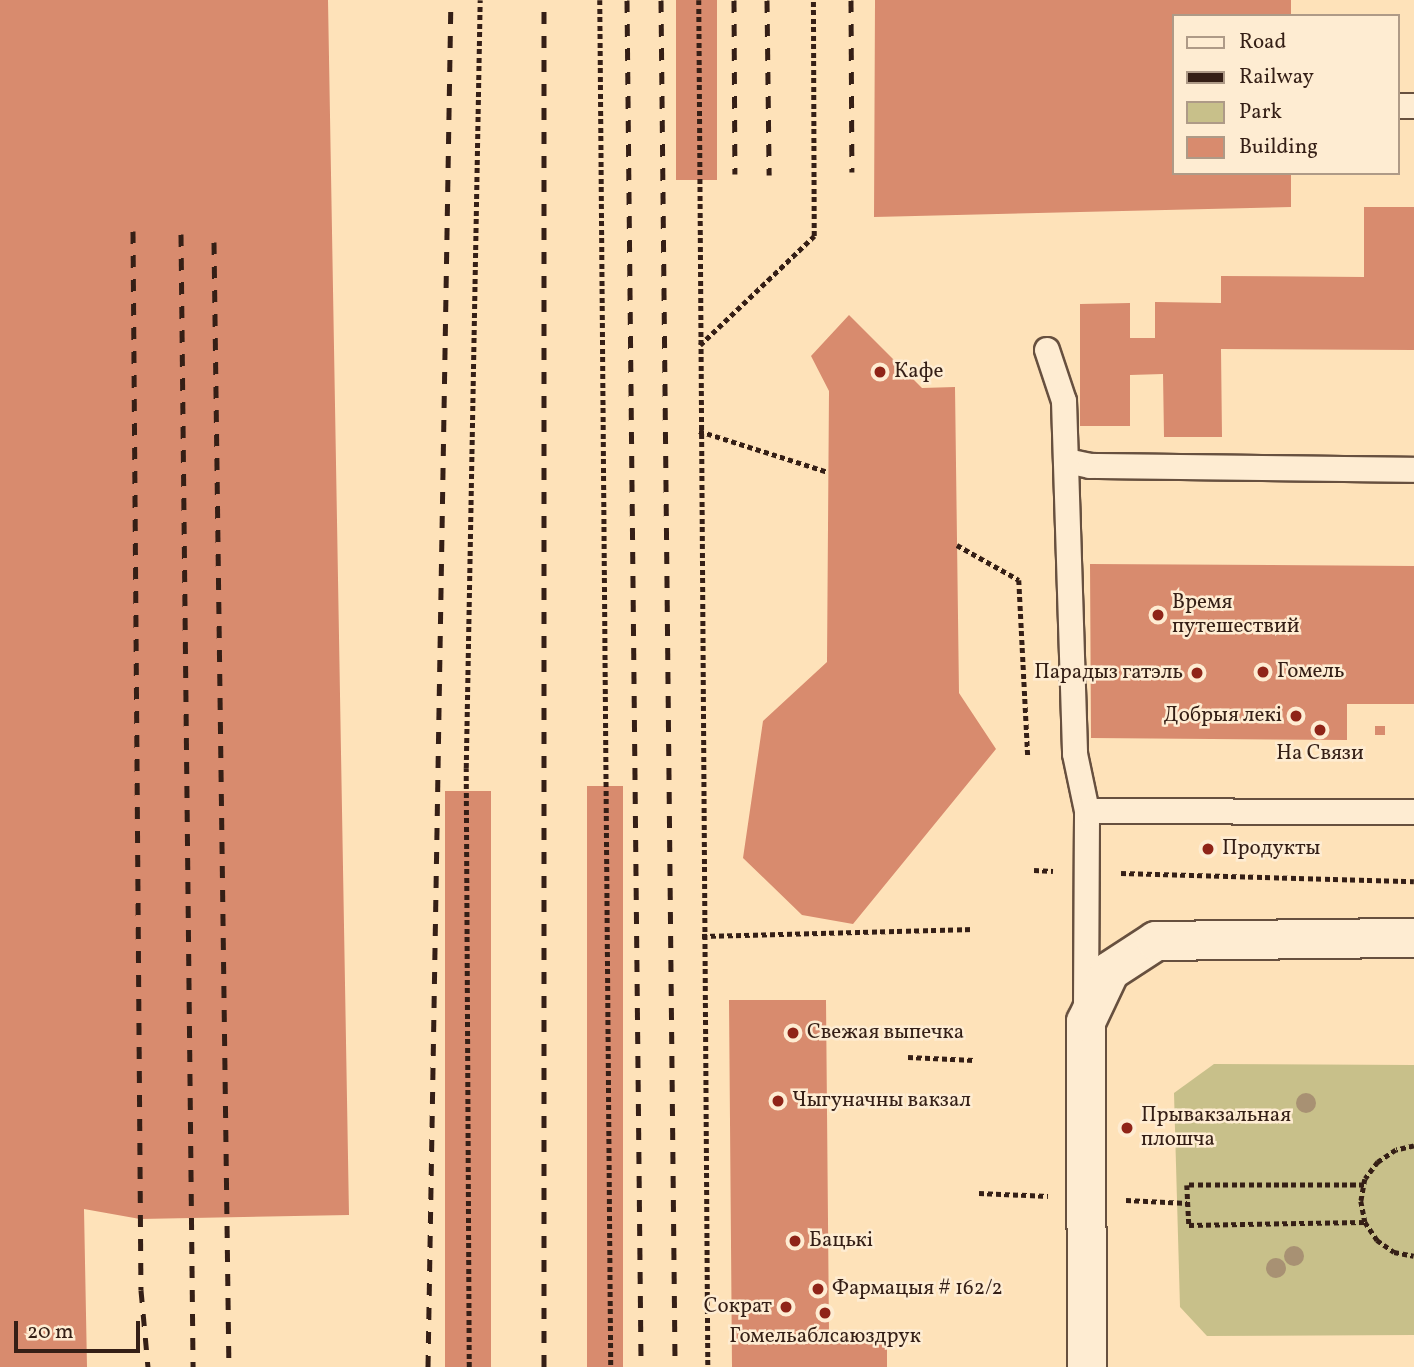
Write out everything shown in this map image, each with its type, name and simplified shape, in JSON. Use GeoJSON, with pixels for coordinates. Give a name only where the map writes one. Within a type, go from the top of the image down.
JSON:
{"type":"FeatureCollection","features":[{"type":"Feature","properties":{"kind":"main road"},"geometry":{"type":"LineString","coordinates":[[1087,1367],[1086,1022],[1110,971],[1156,941],[1414,938]]}},
{"type":"Feature","properties":{"kind":"lane"},"geometry":{"type":"LineString","coordinates":[[1046,350],[1064,401],[1074,754],[1087,811],[1086,1022]]}},
{"type":"Feature","properties":{"kind":"lane"},"geometry":{"type":"LineString","coordinates":[[1067,461],[1103,466],[1414,470]]}},
{"type":"Feature","properties":{"kind":"lane"},"geometry":{"type":"LineString","coordinates":[[1087,811],[1414,812]]}},
{"type":"Feature","properties":{"kind":"path"},"geometry":{"type":"LineString","coordinates":[[469,1367],[466,768],[480,0]]}},
{"type":"Feature","properties":{"kind":"path"},"geometry":{"type":"LineString","coordinates":[[600,0],[611,1367]]}},
{"type":"Feature","properties":{"kind":"path"},"geometry":{"type":"LineString","coordinates":[[699,0],[702,936],[708,1367]]}},
{"type":"Feature","properties":{"kind":"path"},"geometry":{"type":"LineString","coordinates":[[700,345],[814,236],[813,0]]}},
{"type":"Feature","properties":{"kind":"path"},"geometry":{"type":"LineString","coordinates":[[699,431],[828,472]]}},
{"type":"Feature","properties":{"kind":"path"},"geometry":{"type":"LineString","coordinates":[[957,545],[1019,580],[1028,756]]}},
{"type":"Feature","properties":{"kind":"path"},"geometry":{"type":"LineString","coordinates":[[1149,876],[1414,881]]}},
{"type":"Feature","properties":{"kind":"path"},"geometry":{"type":"LineString","coordinates":[[702,936],[974,929]]}},
{"type":"Feature","properties":{"kind":"path"},"geometry":{"type":"LineString","coordinates":[[908,1057],[974,1060]]}},
{"type":"Feature","properties":{"kind":"path"},"geometry":{"type":"LineString","coordinates":[[1414,1146],[1396,1150],[1378,1162],[1364,1185],[1361,1200],[1365,1222],[1377,1240],[1394,1252],[1414,1256]]}},
{"type":"Feature","properties":{"kind":"path"},"geometry":{"type":"LineString","coordinates":[[1364,1185],[1187,1185],[1189,1224],[1365,1222]]}},
{"type":"Feature","properties":{"kind":"green space","name":"Прывакзальная плошча"},"geometry":{"type":"Polygon","coordinates":[[[1214,1064],[1414,1065],[1414,1335],[1207,1336],[1180,1307],[1174,1093],[1214,1064]]]}},
{"type":"Feature","properties":{"kind":"building"},"geometry":{"type":"Polygon","coordinates":[[[0,0],[328,0],[349,1215],[140,1219],[84,1209],[87,1367],[0,1367],[0,0]]]}},
{"type":"Feature","properties":{"kind":"building"},"geometry":{"type":"Polygon","coordinates":[[[676,0],[717,0],[717,180],[676,180],[676,0]]]}},
{"type":"Feature","properties":{"kind":"building"},"geometry":{"type":"Polygon","coordinates":[[[875,0],[1291,0],[1291,14],[1172,14],[1172,175],[1291,175],[1291,207],[874,217],[875,0]]]}},
{"type":"Feature","properties":{"kind":"building"},"geometry":{"type":"Polygon","coordinates":[[[1364,207],[1414,207],[1414,350],[1221,349],[1222,437],[1164,437],[1163,374],[1130,375],[1130,426],[1080,426],[1080,304],[1130,303],[1130,338],[1155,338],[1155,302],[1221,303],[1221,276],[1364,277],[1364,207]]]}},
{"type":"Feature","properties":{"kind":"building"},"geometry":{"type":"Polygon","coordinates":[[[849,315],[922,388],[955,387],[959,693],[996,749],[853,924],[802,915],[743,858],[763,721],[827,662],[829,391],[811,356],[849,315]]]}},
{"type":"Feature","properties":{"kind":"building"},"geometry":{"type":"Polygon","coordinates":[[[1090,564],[1414,566],[1414,704],[1347,704],[1347,740],[1091,738],[1090,564]]]}},
{"type":"Feature","properties":{"kind":"building"},"geometry":{"type":"Polygon","coordinates":[[[1375,726],[1385,726],[1385,735],[1375,735],[1375,726]]]}},
{"type":"Feature","properties":{"kind":"building"},"geometry":{"type":"Polygon","coordinates":[[[587,786],[623,786],[623,1367],[587,1367],[587,786]]]}},
{"type":"Feature","properties":{"kind":"building"},"geometry":{"type":"Polygon","coordinates":[[[445,791],[491,791],[491,1367],[445,1367],[445,791]]]}},
{"type":"Feature","properties":{"kind":"building","name":"Чыгуначны вакзал"},"geometry":{"type":"Polygon","coordinates":[[[729,1000],[826,1000],[829,1332],[887,1331],[887,1367],[732,1367],[729,1000]]]}},
{"type":"Feature","properties":{"kind":"railway"},"geometry":{"type":"LineString","coordinates":[[428,1367],[451,0]]}},
{"type":"Feature","properties":{"kind":"railway"},"geometry":{"type":"LineString","coordinates":[[544,0],[544,1367]]}},
{"type":"Feature","properties":{"kind":"railway"},"geometry":{"type":"LineString","coordinates":[[627,0],[641,1367]]}},
{"type":"Feature","properties":{"kind":"railway"},"geometry":{"type":"LineString","coordinates":[[661,0],[675,1367]]}},
{"type":"Feature","properties":{"kind":"railway"},"geometry":{"type":"LineString","coordinates":[[734,0],[735,174]]}},
{"type":"Feature","properties":{"kind":"railway"},"geometry":{"type":"LineString","coordinates":[[767,0],[769,175]]}},
{"type":"Feature","properties":{"kind":"railway"},"geometry":{"type":"LineString","coordinates":[[851,0],[852,172]]}},
{"type":"Feature","properties":{"kind":"railway"},"geometry":{"type":"LineString","coordinates":[[133,231],[141,1290],[148,1367]]}},
{"type":"Feature","properties":{"kind":"railway"},"geometry":{"type":"LineString","coordinates":[[181,234],[193,1367]]}},
{"type":"Feature","properties":{"kind":"railway"},"geometry":{"type":"LineString","coordinates":[[214,242],[229,1367]]}},
{"type":"Feature","properties":{"kind":"place","name":"Кафе"},"geometry":{"type":"Point","coordinates":[880,372]}},
{"type":"Feature","properties":{"kind":"place","name":"Время путешествий"},"geometry":{"type":"Point","coordinates":[1158,615]}},
{"type":"Feature","properties":{"kind":"place","name":"Гомель"},"geometry":{"type":"Point","coordinates":[1263,672]}},
{"type":"Feature","properties":{"kind":"place","name":"Парадыз гатэль"},"geometry":{"type":"Point","coordinates":[1197,673]}},
{"type":"Feature","properties":{"kind":"place","name":"Добрыя лекі"},"geometry":{"type":"Point","coordinates":[1296,716]}},
{"type":"Feature","properties":{"kind":"place","name":"На Связи"},"geometry":{"type":"Point","coordinates":[1320,730]}},
{"type":"Feature","properties":{"kind":"place","name":"Продукты"},"geometry":{"type":"Point","coordinates":[1208,849]}},
{"type":"Feature","properties":{"kind":"place","name":"Свежая выпечка"},"geometry":{"type":"Point","coordinates":[793,1033]}},
{"type":"Feature","properties":{"kind":"place","name":"Чыгуначны вакзал"},"geometry":{"type":"Point","coordinates":[778,1101]}},
{"type":"Feature","properties":{"kind":"place","name":"Прывакзальная плошча"},"geometry":{"type":"Point","coordinates":[1127,1128]}},
{"type":"Feature","properties":{"kind":"place","name":"Бацькі"},"geometry":{"type":"Point","coordinates":[795,1241]}},
{"type":"Feature","properties":{"kind":"place","name":"Фармацыя # 162/2"},"geometry":{"type":"Point","coordinates":[818,1289]}},
{"type":"Feature","properties":{"kind":"place","name":"Сократ"},"geometry":{"type":"Point","coordinates":[786,1307]}},
{"type":"Feature","properties":{"kind":"place","name":"Гомельаблсаюздрук"},"geometry":{"type":"Point","coordinates":[825,1313]}}]}
